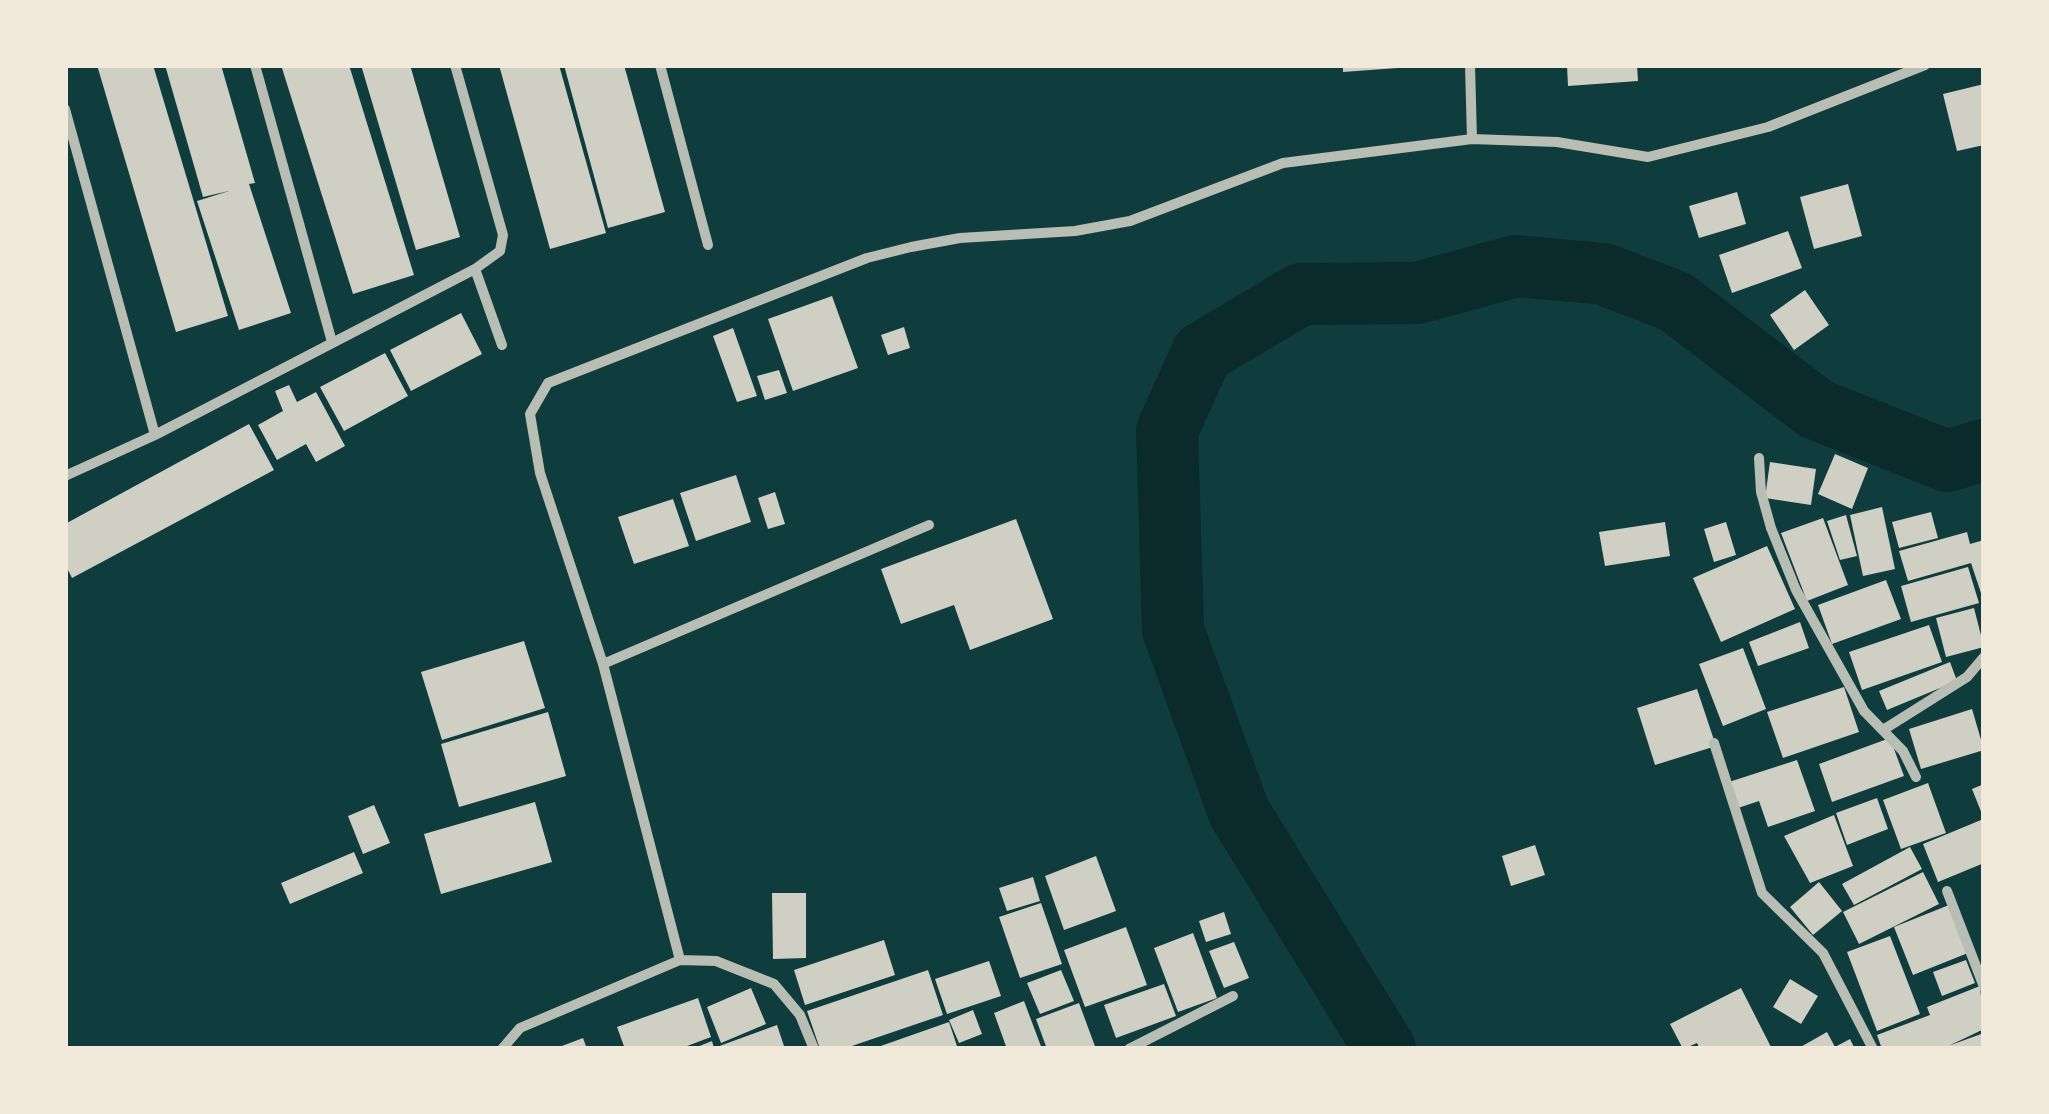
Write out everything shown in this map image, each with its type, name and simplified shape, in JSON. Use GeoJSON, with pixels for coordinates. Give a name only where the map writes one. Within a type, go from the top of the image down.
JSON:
{"type":"FeatureCollection","features":[{"type":"Feature","properties":{"kind":"street"},"geometry":{"type":"LineString","coordinates":[[255,65],[332,342]]}},
{"type":"Feature","properties":{"kind":"street"},"geometry":{"type":"LineString","coordinates":[[65,476],[155,435],[475,269],[500,251],[503,236],[454,65]]}},
{"type":"Feature","properties":{"kind":"street"},"geometry":{"type":"LineString","coordinates":[[660,65],[708,246]]}},
{"type":"Feature","properties":{"kind":"street"},"geometry":{"type":"LineString","coordinates":[[1470,65],[1472,139]]}},
{"type":"Feature","properties":{"kind":"street"},"geometry":{"type":"LineString","coordinates":[[680,960],[603,664],[540,473],[530,414],[548,383],[867,258],[960,238],[1075,231],[1130,221],[1282,163],[1472,139],[1557,142],[1648,157],[1768,127],[1925,65]]}},
{"type":"Feature","properties":{"kind":"street"},"geometry":{"type":"LineString","coordinates":[[65,108],[155,435]]}},
{"type":"Feature","properties":{"kind":"street"},"geometry":{"type":"LineString","coordinates":[[475,269],[502,345]]}},
{"type":"Feature","properties":{"kind":"street"},"geometry":{"type":"LineString","coordinates":[[1759,458],[1761,492],[1796,590],[1864,711],[1903,750],[1916,777]]}},
{"type":"Feature","properties":{"kind":"street"},"geometry":{"type":"LineString","coordinates":[[603,664],[929,526]]}},
{"type":"Feature","properties":{"kind":"street"},"geometry":{"type":"LineString","coordinates":[[1883,730],[1968,676],[1984,656]]}},
{"type":"Feature","properties":{"kind":"street"},"geometry":{"type":"LineString","coordinates":[[1714,742],[1762,893],[1824,953],[1873,1049]]}},
{"type":"Feature","properties":{"kind":"street"},"geometry":{"type":"LineString","coordinates":[[1946,892],[1984,987]]}},
{"type":"Feature","properties":{"kind":"street"},"geometry":{"type":"LineString","coordinates":[[502,1049],[520,1028],[680,960],[716,962],[774,984],[800,1015],[814,1049]]}},
{"type":"Feature","properties":{"kind":"street"},"geometry":{"type":"LineString","coordinates":[[1129,1049],[1234,996]]}},
{"type":"Feature","properties":{"kind":"building"},"geometry":{"type":"Polygon","coordinates":[[[97,65],[153,65],[228,316],[176,332],[97,65]]]}},
{"type":"Feature","properties":{"kind":"building"},"geometry":{"type":"Polygon","coordinates":[[[165,65],[221,65],[255,183],[249,184],[291,313],[239,330],[197,201],[229,191],[203,197],[165,65]]]}},
{"type":"Feature","properties":{"kind":"building"},"geometry":{"type":"Polygon","coordinates":[[[281,65],[349,65],[414,275],[353,294],[281,65]]]}},
{"type":"Feature","properties":{"kind":"building"},"geometry":{"type":"Polygon","coordinates":[[[361,65],[410,65],[460,237],[416,250],[361,65]]]}},
{"type":"Feature","properties":{"kind":"building"},"geometry":{"type":"Polygon","coordinates":[[[499,65],[559,65],[606,233],[550,249],[499,65]]]}},
{"type":"Feature","properties":{"kind":"building"},"geometry":{"type":"Polygon","coordinates":[[[564,65],[624,65],[665,212],[608,228],[564,65]]]}},
{"type":"Feature","properties":{"kind":"building"},"geometry":{"type":"Polygon","coordinates":[[[1343,65],[1397,65],[1397,68],[1343,72],[1343,65]]]}},
{"type":"Feature","properties":{"kind":"building"},"geometry":{"type":"Polygon","coordinates":[[[1567,65],[1637,65],[1638,81],[1568,86],[1567,65]]]}},
{"type":"Feature","properties":{"kind":"building"},"geometry":{"type":"Polygon","coordinates":[[[1984,84],[1984,145],[1957,151],[1943,94],[1984,84]]]}},
{"type":"Feature","properties":{"kind":"building"},"geometry":{"type":"Polygon","coordinates":[[[1848,184],[1862,236],[1814,249],[1800,197],[1848,184]]]}},
{"type":"Feature","properties":{"kind":"building"},"geometry":{"type":"Polygon","coordinates":[[[1737,192],[1746,224],[1699,238],[1689,206],[1737,192]]]}},
{"type":"Feature","properties":{"kind":"building"},"geometry":{"type":"Polygon","coordinates":[[[1788,231],[1802,268],[1732,293],[1719,255],[1788,231]]]}},
{"type":"Feature","properties":{"kind":"building"},"geometry":{"type":"Polygon","coordinates":[[[1805,290],[1829,325],[1794,350],[1770,315],[1805,290]]]}},
{"type":"Feature","properties":{"kind":"building"},"geometry":{"type":"Polygon","coordinates":[[[832,296],[858,368],[793,391],[768,319],[832,296]]]}},
{"type":"Feature","properties":{"kind":"building"},"geometry":{"type":"Polygon","coordinates":[[[461,313],[482,354],[411,391],[390,350],[461,313]]]}},
{"type":"Feature","properties":{"kind":"building"},"geometry":{"type":"Polygon","coordinates":[[[904,327],[910,348],[888,355],[881,335],[904,327]]]}},
{"type":"Feature","properties":{"kind":"building"},"geometry":{"type":"Polygon","coordinates":[[[733,328],[757,396],[737,402],[713,336],[733,328]]]}},
{"type":"Feature","properties":{"kind":"building"},"geometry":{"type":"Polygon","coordinates":[[[385,353],[408,396],[344,431],[320,387],[385,353]]]}},
{"type":"Feature","properties":{"kind":"building"},"geometry":{"type":"Polygon","coordinates":[[[779,370],[787,393],[765,400],[757,376],[779,370]]]}},
{"type":"Feature","properties":{"kind":"building"},"geometry":{"type":"Polygon","coordinates":[[[289,385],[297,402],[316,392],[345,446],[316,462],[306,444],[277,460],[258,425],[283,411],[275,391],[289,385]]]}},
{"type":"Feature","properties":{"kind":"building"},"geometry":{"type":"Polygon","coordinates":[[[249,424],[274,470],[72,578],[65,564],[65,524],[249,424]]]}},
{"type":"Feature","properties":{"kind":"building"},"geometry":{"type":"Polygon","coordinates":[[[1835,454],[1868,468],[1852,509],[1818,494],[1835,454]]]}},
{"type":"Feature","properties":{"kind":"building"},"geometry":{"type":"Polygon","coordinates":[[[1770,462],[1816,469],[1811,505],[1765,498],[1770,462]]]}},
{"type":"Feature","properties":{"kind":"building"},"geometry":{"type":"Polygon","coordinates":[[[736,475],[751,522],[696,541],[680,493],[736,475]]]}},
{"type":"Feature","properties":{"kind":"building"},"geometry":{"type":"Polygon","coordinates":[[[775,492],[785,524],[768,529],[758,498],[775,492]]]}},
{"type":"Feature","properties":{"kind":"building"},"geometry":{"type":"Polygon","coordinates":[[[673,499],[689,546],[634,564],[618,517],[673,499]]]}},
{"type":"Feature","properties":{"kind":"building"},"geometry":{"type":"Polygon","coordinates":[[[1882,507],[1895,569],[1863,576],[1850,515],[1882,507]]]}},
{"type":"Feature","properties":{"kind":"building"},"geometry":{"type":"Polygon","coordinates":[[[1931,512],[1938,538],[1899,548],[1892,522],[1931,512]]]}},
{"type":"Feature","properties":{"kind":"building"},"geometry":{"type":"Polygon","coordinates":[[[1846,515],[1857,556],[1840,560],[1827,521],[1846,515]]]}},
{"type":"Feature","properties":{"kind":"building"},"geometry":{"type":"Polygon","coordinates":[[[1823,518],[1848,585],[1807,601],[1781,533],[1823,518]]]}},
{"type":"Feature","properties":{"kind":"building"},"geometry":{"type":"Polygon","coordinates":[[[1016,519],[1053,619],[970,650],[954,605],[901,624],[881,569],[1016,519]]]}},
{"type":"Feature","properties":{"kind":"building"},"geometry":{"type":"Polygon","coordinates":[[[1665,522],[1670,556],[1605,566],[1599,532],[1665,522]]]}},
{"type":"Feature","properties":{"kind":"building"},"geometry":{"type":"Polygon","coordinates":[[[1726,522],[1736,555],[1714,562],[1704,529],[1726,522]]]}},
{"type":"Feature","properties":{"kind":"building"},"geometry":{"type":"Polygon","coordinates":[[[1967,532],[1970,544],[1984,540],[1984,602],[1971,563],[1908,581],[1899,551],[1967,532]]]}},
{"type":"Feature","properties":{"kind":"building"},"geometry":{"type":"Polygon","coordinates":[[[1767,546],[1795,609],[1721,642],[1693,578],[1767,546]]]}},
{"type":"Feature","properties":{"kind":"building"},"geometry":{"type":"Polygon","coordinates":[[[1968,567],[1979,603],[1911,622],[1901,586],[1968,567]]]}},
{"type":"Feature","properties":{"kind":"building"},"geometry":{"type":"Polygon","coordinates":[[[1886,580],[1901,619],[1832,644],[1818,605],[1886,580]]]}},
{"type":"Feature","properties":{"kind":"building"},"geometry":{"type":"Polygon","coordinates":[[[1974,608],[1984,647],[1946,657],[1936,618],[1974,608]]]}},
{"type":"Feature","properties":{"kind":"building"},"geometry":{"type":"Polygon","coordinates":[[[1800,622],[1809,648],[1758,666],[1749,642],[1800,622]]]}},
{"type":"Feature","properties":{"kind":"building"},"geometry":{"type":"Polygon","coordinates":[[[1929,625],[1942,662],[1862,690],[1849,652],[1929,625]]]}},
{"type":"Feature","properties":{"kind":"building"},"geometry":{"type":"Polygon","coordinates":[[[524,641],[545,708],[442,740],[421,672],[524,641]]]}},
{"type":"Feature","properties":{"kind":"building"},"geometry":{"type":"Polygon","coordinates":[[[1743,648],[1766,709],[1723,726],[1699,664],[1743,648]]]}},
{"type":"Feature","properties":{"kind":"building"},"geometry":{"type":"Polygon","coordinates":[[[1950,662],[1957,681],[1887,710],[1879,691],[1950,662]]]}},
{"type":"Feature","properties":{"kind":"building"},"geometry":{"type":"Polygon","coordinates":[[[1844,687],[1859,732],[1783,758],[1767,712],[1844,687]]]}},
{"type":"Feature","properties":{"kind":"building"},"geometry":{"type":"Polygon","coordinates":[[[1697,689],[1716,746],[1655,765],[1637,708],[1697,689]]]}},
{"type":"Feature","properties":{"kind":"building"},"geometry":{"type":"Polygon","coordinates":[[[1972,709],[1984,750],[1921,769],[1909,729],[1972,709]]]}},
{"type":"Feature","properties":{"kind":"building"},"geometry":{"type":"Polygon","coordinates":[[[548,712],[566,776],[459,807],[441,744],[548,712]]]}},
{"type":"Feature","properties":{"kind":"building"},"geometry":{"type":"Polygon","coordinates":[[[1890,738],[1904,776],[1832,802],[1819,764],[1890,738]]]}},
{"type":"Feature","properties":{"kind":"building"},"geometry":{"type":"Polygon","coordinates":[[[1797,760],[1815,811],[1768,827],[1759,801],[1738,808],[1729,782],[1797,760]]]}},
{"type":"Feature","properties":{"kind":"building"},"geometry":{"type":"Polygon","coordinates":[[[1928,783],[1946,833],[1901,849],[1883,800],[1928,783]]]}},
{"type":"Feature","properties":{"kind":"building"},"geometry":{"type":"Polygon","coordinates":[[[1984,784],[1984,819],[1972,789],[1984,784]]]}},
{"type":"Feature","properties":{"kind":"building"},"geometry":{"type":"Polygon","coordinates":[[[1877,798],[1888,829],[1847,845],[1836,813],[1877,798]]]}},
{"type":"Feature","properties":{"kind":"building"},"geometry":{"type":"Polygon","coordinates":[[[535,802],[552,862],[441,894],[424,834],[535,802]]]}},
{"type":"Feature","properties":{"kind":"building"},"geometry":{"type":"Polygon","coordinates":[[[374,805],[390,843],[363,854],[348,816],[374,805]]]}},
{"type":"Feature","properties":{"kind":"building"},"geometry":{"type":"Polygon","coordinates":[[[1834,815],[1853,866],[1810,883],[1784,836],[1834,815]]]}},
{"type":"Feature","properties":{"kind":"building"},"geometry":{"type":"Polygon","coordinates":[[[1981,820],[1984,863],[1938,882],[1923,844],[1981,820]]]}},
{"type":"Feature","properties":{"kind":"building"},"geometry":{"type":"Polygon","coordinates":[[[1535,845],[1545,875],[1511,886],[1502,856],[1535,845]]]}},
{"type":"Feature","properties":{"kind":"building"},"geometry":{"type":"Polygon","coordinates":[[[1910,847],[1922,869],[1854,905],[1842,884],[1910,847]]]}},
{"type":"Feature","properties":{"kind":"building"},"geometry":{"type":"Polygon","coordinates":[[[354,852],[363,873],[290,904],[281,883],[354,852]]]}},
{"type":"Feature","properties":{"kind":"building"},"geometry":{"type":"Polygon","coordinates":[[[1096,856],[1116,911],[1064,930],[1045,876],[1096,856]]]}},
{"type":"Feature","properties":{"kind":"building"},"geometry":{"type":"Polygon","coordinates":[[[1923,872],[1939,904],[1859,944],[1843,912],[1923,872]]]}},
{"type":"Feature","properties":{"kind":"building"},"geometry":{"type":"Polygon","coordinates":[[[1033,877],[1040,901],[1007,911],[999,888],[1033,877]]]}},
{"type":"Feature","properties":{"kind":"building"},"geometry":{"type":"Polygon","coordinates":[[[1819,882],[1842,911],[1813,935],[1790,907],[1819,882]]]}},
{"type":"Feature","properties":{"kind":"building"},"geometry":{"type":"Polygon","coordinates":[[[772,893],[806,893],[806,958],[773,959],[772,893]]]}},
{"type":"Feature","properties":{"kind":"building"},"geometry":{"type":"Polygon","coordinates":[[[1041,903],[1062,964],[1020,978],[999,917],[1041,903]]]}},
{"type":"Feature","properties":{"kind":"building"},"geometry":{"type":"Polygon","coordinates":[[[1949,905],[1968,953],[1913,975],[1894,927],[1949,905]]]}},
{"type":"Feature","properties":{"kind":"building"},"geometry":{"type":"Polygon","coordinates":[[[1224,912],[1231,934],[1206,942],[1199,921],[1224,912]]]}},
{"type":"Feature","properties":{"kind":"building"},"geometry":{"type":"Polygon","coordinates":[[[1126,927],[1147,985],[1085,1007],[1064,950],[1126,927]]]}},
{"type":"Feature","properties":{"kind":"building"},"geometry":{"type":"Polygon","coordinates":[[[1193,933],[1217,998],[1178,1012],[1154,948],[1193,933]]]}},
{"type":"Feature","properties":{"kind":"building"},"geometry":{"type":"Polygon","coordinates":[[[1890,936],[1920,1014],[1877,1031],[1847,952],[1890,936]]]}},
{"type":"Feature","properties":{"kind":"building"},"geometry":{"type":"Polygon","coordinates":[[[884,940],[895,975],[805,1005],[794,970],[884,940]]]}},
{"type":"Feature","properties":{"kind":"building"},"geometry":{"type":"Polygon","coordinates":[[[1234,942],[1249,978],[1224,988],[1209,951],[1234,942]]]}},
{"type":"Feature","properties":{"kind":"building"},"geometry":{"type":"Polygon","coordinates":[[[1966,960],[1975,983],[1942,996],[1933,972],[1966,960]]]}},
{"type":"Feature","properties":{"kind":"building"},"geometry":{"type":"Polygon","coordinates":[[[989,961],[1001,996],[947,1014],[935,979],[989,961]]]}},
{"type":"Feature","properties":{"kind":"building"},"geometry":{"type":"Polygon","coordinates":[[[928,970],[943,1015],[843,1049],[820,1049],[807,1011],[928,970]]]}},
{"type":"Feature","properties":{"kind":"building"},"geometry":{"type":"Polygon","coordinates":[[[1061,970],[1074,1001],[1040,1014],[1027,983],[1061,970]]]}},
{"type":"Feature","properties":{"kind":"building"},"geometry":{"type":"Polygon","coordinates":[[[1790,979],[1818,996],[1801,1024],[1773,1007],[1790,979]]]}},
{"type":"Feature","properties":{"kind":"building"},"geometry":{"type":"Polygon","coordinates":[[[1164,984],[1176,1016],[1116,1038],[1104,1005],[1164,984]]]}},
{"type":"Feature","properties":{"kind":"building"},"geometry":{"type":"Polygon","coordinates":[[[1980,986],[1984,1029],[1942,1049],[1882,1049],[1877,1035],[1930,1015],[1927,1007],[1980,986]]]}},
{"type":"Feature","properties":{"kind":"building"},"geometry":{"type":"Polygon","coordinates":[[[751,988],[766,1024],[721,1043],[707,1007],[751,988]]]}},
{"type":"Feature","properties":{"kind":"building"},"geometry":{"type":"Polygon","coordinates":[[[1741,988],[1772,1049],[1700,1049],[1697,1043],[1683,1049],[1670,1024],[1741,988]]]}},
{"type":"Feature","properties":{"kind":"building"},"geometry":{"type":"Polygon","coordinates":[[[698,998],[711,1037],[679,1049],[625,1049],[617,1027],[698,998]]]}},
{"type":"Feature","properties":{"kind":"building"},"geometry":{"type":"Polygon","coordinates":[[[1024,1001],[1042,1049],[1007,1049],[994,1013],[1024,1001]]]}},
{"type":"Feature","properties":{"kind":"building"},"geometry":{"type":"Polygon","coordinates":[[[1079,1003],[1096,1049],[1047,1049],[1036,1019],[1079,1003]]]}},
{"type":"Feature","properties":{"kind":"building"},"geometry":{"type":"Polygon","coordinates":[[[973,1010],[982,1034],[959,1043],[949,1020],[973,1010]]]}},
{"type":"Feature","properties":{"kind":"building"},"geometry":{"type":"Polygon","coordinates":[[[949,1022],[958,1049],[875,1049],[875,1048],[949,1022]]]}},
{"type":"Feature","properties":{"kind":"building"},"geometry":{"type":"Polygon","coordinates":[[[777,1025],[785,1049],[692,1049],[712,1041],[714,1048],[777,1025]]]}},
{"type":"Feature","properties":{"kind":"building"},"geometry":{"type":"Polygon","coordinates":[[[1827,1032],[1835,1047],[1850,1039],[1855,1049],[1797,1049],[1827,1032]]]}},
{"type":"Feature","properties":{"kind":"building"},"geometry":{"type":"Polygon","coordinates":[[[1984,1033],[1984,1049],[1949,1049],[1948,1046],[1984,1033]]]}},
{"type":"Feature","properties":{"kind":"building"},"geometry":{"type":"Polygon","coordinates":[[[583,1038],[587,1049],[554,1049],[583,1038]]]}},
{"type":"Feature","properties":{"kind":"waterway"},"geometry":{"type":"LineString","coordinates":[[1385,1049],[1239,812],[1173,630],[1167,431],[1202,353],[1301,294],[1417,293],[1516,266],[1604,274],[1676,302],[1816,409],[1947,461],[1984,450]]}}]}
